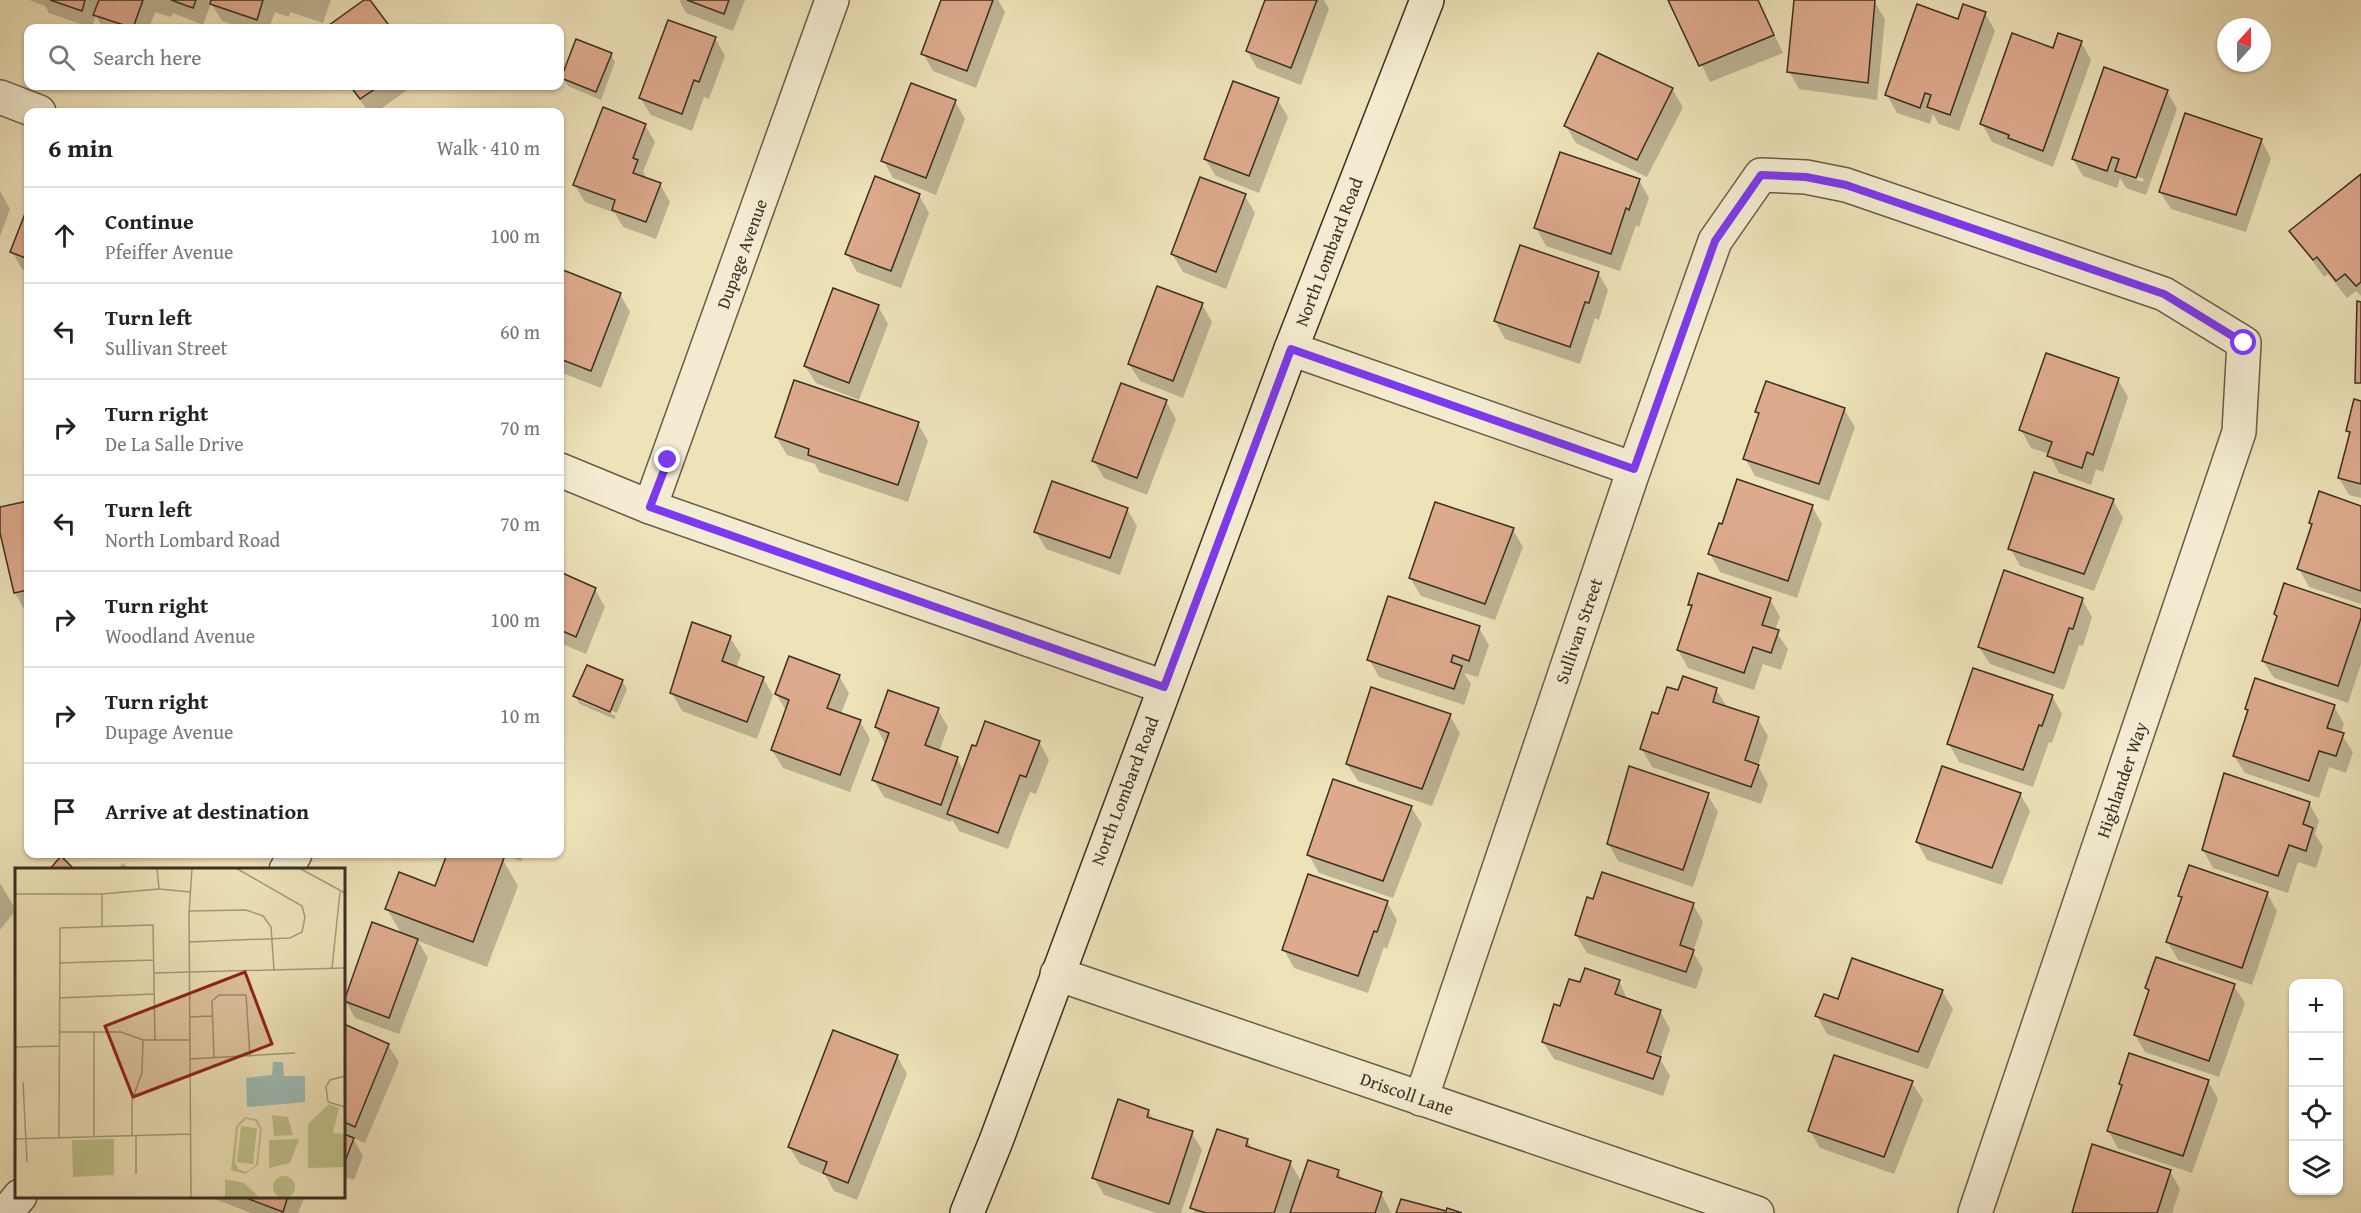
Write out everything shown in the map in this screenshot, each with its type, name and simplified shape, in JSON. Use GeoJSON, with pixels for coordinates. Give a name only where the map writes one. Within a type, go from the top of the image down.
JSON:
{"type":"FeatureCollection","features":[{"type":"Feature","properties":{"kind":"street","name":"Dupage Avenue"},"geometry":{"type":"LineString","coordinates":[[650,507],[832,0]]}},
{"type":"Feature","properties":{"kind":"street","name":"North Lombard Road"},"geometry":{"type":"LineString","coordinates":[[967,1213],[996,1141],[1291,349],[1427,0]]}},
{"type":"Feature","properties":{"kind":"street"},"geometry":{"type":"LineString","coordinates":[[0,97],[29,108]]}},
{"type":"Feature","properties":{"kind":"street","name":"Sullivan Street"},"geometry":{"type":"LineString","coordinates":[[1421,1099],[1634,469],[1715,241],[1761,175],[1806,177],[1846,185],[2164,294],[2244,343]]}},
{"type":"Feature","properties":{"kind":"street","name":"Highlander Way"},"geometry":{"type":"LineString","coordinates":[[1975,1213],[2239,432],[2244,343]]}},
{"type":"Feature","properties":{"kind":"street"},"geometry":{"type":"LineString","coordinates":[[1291,349],[1634,469]]}},
{"type":"Feature","properties":{"kind":"street"},"geometry":{"type":"LineString","coordinates":[[564,472],[650,507],[1164,687]]}},
{"type":"Feature","properties":{"kind":"street","name":"Driscoll Lane"},"geometry":{"type":"LineString","coordinates":[[1057,974],[1757,1213]]}},
{"type":"Feature","properties":{"kind":"street"},"geometry":{"type":"LineString","coordinates":[[6,1213],[19,1198]]}},
{"type":"Feature","properties":{"kind":"building"},"geometry":{"type":"Polygon","coordinates":[[[50,0],[85,0],[82,11],[50,0]]]}},
{"type":"Feature","properties":{"kind":"building"},"geometry":{"type":"Polygon","coordinates":[[[99,0],[143,0],[134,24],[121,24],[93,15],[99,0]]]}},
{"type":"Feature","properties":{"kind":"building"},"geometry":{"type":"Polygon","coordinates":[[[171,0],[196,0],[193,8],[171,0]]]}},
{"type":"Feature","properties":{"kind":"building"},"geometry":{"type":"Polygon","coordinates":[[[211,0],[263,0],[257,20],[210,4],[211,0]]]}},
{"type":"Feature","properties":{"kind":"building"},"geometry":{"type":"Polygon","coordinates":[[[364,0],[370,0],[388,24],[331,24],[364,0]]]}},
{"type":"Feature","properties":{"kind":"building"},"geometry":{"type":"Polygon","coordinates":[[[687,0],[729,0],[724,14],[687,0]]]}},
{"type":"Feature","properties":{"kind":"building"},"geometry":{"type":"Polygon","coordinates":[[[941,0],[993,0],[967,71],[921,54],[941,0]]]}},
{"type":"Feature","properties":{"kind":"building"},"geometry":{"type":"Polygon","coordinates":[[[1265,0],[1317,0],[1291,68],[1246,51],[1265,0]]]}},
{"type":"Feature","properties":{"kind":"building"},"geometry":{"type":"Polygon","coordinates":[[[1668,0],[1758,0],[1774,35],[1699,66],[1668,0]]]}},
{"type":"Feature","properties":{"kind":"building"},"geometry":{"type":"Polygon","coordinates":[[[1794,0],[1875,0],[1868,83],[1787,72],[1794,0]]]}},
{"type":"Feature","properties":{"kind":"building"},"geometry":{"type":"Polygon","coordinates":[[[1917,4],[1958,19],[1963,4],[1986,12],[1950,115],[1927,107],[1931,95],[1925,93],[1920,108],[1885,95],[1917,4]]]}},
{"type":"Feature","properties":{"kind":"building"},"geometry":{"type":"Polygon","coordinates":[[[668,20],[716,37],[699,82],[694,80],[682,114],[639,98],[668,20]]]}},
{"type":"Feature","properties":{"kind":"building"},"geometry":{"type":"Polygon","coordinates":[[[2012,33],[2053,48],[2058,33],[2082,41],[2043,151],[2008,138],[2009,135],[1980,124],[2012,33]]]}},
{"type":"Feature","properties":{"kind":"building"},"geometry":{"type":"Polygon","coordinates":[[[576,39],[612,53],[596,92],[564,79],[564,70],[576,39]]]}},
{"type":"Feature","properties":{"kind":"building"},"geometry":{"type":"Polygon","coordinates":[[[1598,53],[1673,88],[1637,160],[1564,126],[1598,53]]]}},
{"type":"Feature","properties":{"kind":"building"},"geometry":{"type":"Polygon","coordinates":[[[2104,67],[2168,90],[2136,178],[2115,171],[2119,159],[2112,157],[2107,171],[2072,159],[2104,67]]]}},
{"type":"Feature","properties":{"kind":"building"},"geometry":{"type":"Polygon","coordinates":[[[1233,81],[1279,98],[1249,176],[1204,159],[1233,81]]]}},
{"type":"Feature","properties":{"kind":"building"},"geometry":{"type":"Polygon","coordinates":[[[911,83],[956,100],[926,178],[881,161],[911,83]]]}},
{"type":"Feature","properties":{"kind":"building"},"geometry":{"type":"Polygon","coordinates":[[[353,90],[373,90],[360,99],[353,90]]]}},
{"type":"Feature","properties":{"kind":"building"},"geometry":{"type":"Polygon","coordinates":[[[603,107],[646,124],[633,158],[638,160],[633,173],[661,183],[646,222],[612,210],[615,200],[573,185],[603,107]]]}},
{"type":"Feature","properties":{"kind":"building"},"geometry":{"type":"Polygon","coordinates":[[[2185,113],[2262,139],[2236,215],[2159,192],[2185,113]]]}},
{"type":"Feature","properties":{"kind":"building"},"geometry":{"type":"Polygon","coordinates":[[[1560,152],[1640,179],[1629,210],[1626,208],[1611,254],[1534,228],[1560,152]]]}},
{"type":"Feature","properties":{"kind":"building"},"geometry":{"type":"Polygon","coordinates":[[[2361,174],[2361,282],[2356,286],[2345,274],[2336,281],[2317,257],[2313,260],[2289,231],[2361,174]]]}},
{"type":"Feature","properties":{"kind":"building"},"geometry":{"type":"Polygon","coordinates":[[[875,176],[920,194],[891,271],[845,254],[875,176]]]}},
{"type":"Feature","properties":{"kind":"building"},"geometry":{"type":"Polygon","coordinates":[[[1200,177],[1246,194],[1216,272],[1171,254],[1200,177]]]}},
{"type":"Feature","properties":{"kind":"building"},"geometry":{"type":"Polygon","coordinates":[[[24,216],[24,257],[10,252],[24,216]]]}},
{"type":"Feature","properties":{"kind":"building"},"geometry":{"type":"Polygon","coordinates":[[[1520,245],[1599,272],[1589,303],[1585,302],[1570,347],[1494,321],[1520,245]]]}},
{"type":"Feature","properties":{"kind":"building"},"geometry":{"type":"Polygon","coordinates":[[[564,270],[621,293],[591,371],[564,361],[564,270]]]}},
{"type":"Feature","properties":{"kind":"building"},"geometry":{"type":"Polygon","coordinates":[[[1157,286],[1203,303],[1173,381],[1128,364],[1157,286]]]}},
{"type":"Feature","properties":{"kind":"building"},"geometry":{"type":"Polygon","coordinates":[[[833,288],[879,305],[849,383],[804,366],[833,288]]]}},
{"type":"Feature","properties":{"kind":"building"},"geometry":{"type":"Polygon","coordinates":[[[2357,301],[2361,302],[2361,383],[2355,383],[2357,301]]]}},
{"type":"Feature","properties":{"kind":"building"},"geometry":{"type":"Polygon","coordinates":[[[2046,353],[2119,378],[2093,455],[2087,452],[2082,468],[2047,456],[2052,442],[2019,430],[2046,353]]]}},
{"type":"Feature","properties":{"kind":"building"},"geometry":{"type":"Polygon","coordinates":[[[794,380],[919,422],[898,485],[808,455],[809,449],[775,437],[794,380]]]}},
{"type":"Feature","properties":{"kind":"building"},"geometry":{"type":"Polygon","coordinates":[[[1766,381],[1845,408],[1819,484],[1743,459],[1759,413],[1755,412],[1766,381]]]}},
{"type":"Feature","properties":{"kind":"building"},"geometry":{"type":"Polygon","coordinates":[[[1121,383],[1167,400],[1137,478],[1092,461],[1121,383]]]}},
{"type":"Feature","properties":{"kind":"building"},"geometry":{"type":"Polygon","coordinates":[[[2354,399],[2361,401],[2361,484],[2338,478],[2350,432],[2346,431],[2354,399]]]}},
{"type":"Feature","properties":{"kind":"building"},"geometry":{"type":"Polygon","coordinates":[[[2034,472],[2114,499],[2084,574],[2008,549],[2034,472]]]}},
{"type":"Feature","properties":{"kind":"building"},"geometry":{"type":"Polygon","coordinates":[[[1737,479],[1813,505],[1788,581],[1708,554],[1719,523],[1722,524],[1737,479]]]}},
{"type":"Feature","properties":{"kind":"building"},"geometry":{"type":"Polygon","coordinates":[[[1052,481],[1128,508],[1110,558],[1034,532],[1052,481]]]}},
{"type":"Feature","properties":{"kind":"building"},"geometry":{"type":"Polygon","coordinates":[[[2319,491],[2361,506],[2361,591],[2297,569],[2312,524],[2309,523],[2319,491]]]}},
{"type":"Feature","properties":{"kind":"building"},"geometry":{"type":"Polygon","coordinates":[[[24,502],[24,591],[14,593],[0,533],[0,507],[24,502]]]}},
{"type":"Feature","properties":{"kind":"building"},"geometry":{"type":"Polygon","coordinates":[[[1435,502],[1514,528],[1485,604],[1409,578],[1435,502]]]}},
{"type":"Feature","properties":{"kind":"building"},"geometry":{"type":"Polygon","coordinates":[[[2004,570],[2083,598],[2073,629],[2069,628],[2054,673],[1978,647],[2004,570]]]}},
{"type":"Feature","properties":{"kind":"building"},"geometry":{"type":"Polygon","coordinates":[[[1698,573],[1771,598],[1762,625],[1779,630],[1771,653],[1753,647],[1744,673],[1677,650],[1692,605],[1688,605],[1698,573]]]}},
{"type":"Feature","properties":{"kind":"building"},"geometry":{"type":"Polygon","coordinates":[[[564,574],[596,588],[576,637],[564,632],[564,574]]]}},
{"type":"Feature","properties":{"kind":"building"},"geometry":{"type":"Polygon","coordinates":[[[2284,583],[2361,609],[2361,618],[2338,686],[2262,661],[2277,616],[2274,614],[2284,583]]]}},
{"type":"Feature","properties":{"kind":"building"},"geometry":{"type":"Polygon","coordinates":[[[1388,596],[1480,626],[1469,661],[1453,655],[1451,662],[1462,666],[1454,689],[1367,660],[1388,596]]]}},
{"type":"Feature","properties":{"kind":"building"},"geometry":{"type":"Polygon","coordinates":[[[692,622],[731,636],[722,661],[764,677],[747,722],[670,693],[692,622]]]}},
{"type":"Feature","properties":{"kind":"building"},"geometry":{"type":"Polygon","coordinates":[[[789,656],[840,675],[827,708],[861,720],[840,775],[771,750],[789,700],[775,694],[789,656]]]}},
{"type":"Feature","properties":{"kind":"building"},"geometry":{"type":"Polygon","coordinates":[[[587,665],[623,680],[610,712],[573,696],[587,665]]]}},
{"type":"Feature","properties":{"kind":"building"},"geometry":{"type":"Polygon","coordinates":[[[1973,668],[2053,695],[2042,726],[2039,725],[2023,770],[1947,744],[1973,668]]]}},
{"type":"Feature","properties":{"kind":"building"},"geometry":{"type":"Polygon","coordinates":[[[1683,676],[1717,688],[1713,702],[1759,717],[1745,760],[1759,765],[1751,787],[1640,749],[1652,712],[1658,714],[1667,687],[1678,690],[1683,676]]]}},
{"type":"Feature","properties":{"kind":"building"},"geometry":{"type":"Polygon","coordinates":[[[2255,678],[2335,705],[2327,728],[2344,733],[2336,756],[2319,751],[2309,781],[2233,756],[2248,710],[2245,709],[2255,678]]]}},
{"type":"Feature","properties":{"kind":"building"},"geometry":{"type":"Polygon","coordinates":[[[1371,687],[1451,714],[1422,789],[1346,764],[1371,687]]]}},
{"type":"Feature","properties":{"kind":"building"},"geometry":{"type":"Polygon","coordinates":[[[888,690],[939,708],[925,745],[958,757],[941,805],[872,780],[889,733],[875,727],[888,690]]]}},
{"type":"Feature","properties":{"kind":"building"},"geometry":{"type":"Polygon","coordinates":[[[985,721],[1040,741],[1026,777],[1020,775],[998,833],[947,814],[972,745],[976,746],[985,721]]]}},
{"type":"Feature","properties":{"kind":"building"},"geometry":{"type":"Polygon","coordinates":[[[1629,766],[1709,793],[1683,870],[1607,844],[1629,766]]]}},
{"type":"Feature","properties":{"kind":"building"},"geometry":{"type":"Polygon","coordinates":[[[1942,766],[2021,793],[1992,868],[1916,842],[1942,766]]]}},
{"type":"Feature","properties":{"kind":"building"},"geometry":{"type":"Polygon","coordinates":[[[2224,773],[2310,802],[2303,824],[2313,828],[2306,851],[2289,845],[2278,876],[2202,850],[2224,773]]]}},
{"type":"Feature","properties":{"kind":"building"},"geometry":{"type":"Polygon","coordinates":[[[1333,779],[1412,806],[1383,881],[1307,855],[1333,779]]]}},
{"type":"Feature","properties":{"kind":"building"},"geometry":{"type":"Polygon","coordinates":[[[59,858],[63,858],[73,868],[51,868],[59,858]]]}},
{"type":"Feature","properties":{"kind":"building"},"geometry":{"type":"Polygon","coordinates":[[[446,858],[504,858],[473,942],[385,909],[399,872],[435,886],[446,858]]]}},
{"type":"Feature","properties":{"kind":"building"},"geometry":{"type":"Polygon","coordinates":[[[2189,865],[2268,892],[2242,968],[2166,942],[2182,897],[2178,896],[2189,865]]]}},
{"type":"Feature","properties":{"kind":"building"},"geometry":{"type":"Polygon","coordinates":[[[1602,872],[1694,903],[1680,945],[1694,950],[1686,972],[1575,935],[1587,897],[1593,899],[1602,872]]]}},
{"type":"Feature","properties":{"kind":"building"},"geometry":{"type":"Polygon","coordinates":[[[1308,874],[1388,901],[1377,932],[1374,931],[1358,976],[1282,950],[1308,874]]]}},
{"type":"Feature","properties":{"kind":"building"},"geometry":{"type":"Polygon","coordinates":[[[372,922],[418,939],[389,1018],[345,1001],[372,922]]]}},
{"type":"Feature","properties":{"kind":"building"},"geometry":{"type":"Polygon","coordinates":[[[2156,957],[2235,984],[2209,1061],[2134,1035],[2149,990],[2145,988],[2156,957]]]}},
{"type":"Feature","properties":{"kind":"building"},"geometry":{"type":"Polygon","coordinates":[[[1852,958],[1943,990],[1918,1052],[1815,1016],[1824,994],[1838,999],[1852,958]]]}},
{"type":"Feature","properties":{"kind":"building"},"geometry":{"type":"Polygon","coordinates":[[[1585,968],[1620,980],[1615,994],[1661,1010],[1647,1052],[1661,1057],[1653,1079],[1542,1042],[1554,1004],[1560,1006],[1569,979],[1580,982],[1585,968]]]}},
{"type":"Feature","properties":{"kind":"building"},"geometry":{"type":"Polygon","coordinates":[[[345,1024],[389,1044],[355,1127],[345,1122],[345,1024]]]}},
{"type":"Feature","properties":{"kind":"building"},"geometry":{"type":"Polygon","coordinates":[[[833,1030],[898,1055],[848,1183],[823,1173],[827,1162],[788,1147],[833,1030]]]}},
{"type":"Feature","properties":{"kind":"building"},"geometry":{"type":"Polygon","coordinates":[[[2129,1053],[2209,1080],[2183,1156],[2107,1131],[2122,1085],[2119,1084],[2129,1053]]]}},
{"type":"Feature","properties":{"kind":"building"},"geometry":{"type":"Polygon","coordinates":[[[1834,1055],[1913,1081],[1884,1157],[1808,1131],[1834,1055]]]}},
{"type":"Feature","properties":{"kind":"building"},"geometry":{"type":"Polygon","coordinates":[[[1118,1099],[1149,1110],[1147,1117],[1193,1131],[1169,1204],[1092,1178],[1118,1099]]]}},
{"type":"Feature","properties":{"kind":"building"},"geometry":{"type":"Polygon","coordinates":[[[1217,1129],[1248,1139],[1246,1146],[1291,1161],[1274,1213],[1206,1213],[1190,1208],[1217,1129]]]}},
{"type":"Feature","properties":{"kind":"building"},"geometry":{"type":"Polygon","coordinates":[[[345,1134],[354,1138],[345,1161],[345,1134]]]}},
{"type":"Feature","properties":{"kind":"building"},"geometry":{"type":"Polygon","coordinates":[[[2092,1144],[2171,1170],[2157,1213],[2072,1213],[2092,1144]]]}},
{"type":"Feature","properties":{"kind":"building"},"geometry":{"type":"Polygon","coordinates":[[[1308,1160],[1339,1170],[1337,1177],[1382,1192],[1375,1213],[1290,1213],[1308,1160]]]}},
{"type":"Feature","properties":{"kind":"building"},"geometry":{"type":"Polygon","coordinates":[[[246,1198],[287,1198],[283,1212],[246,1198]]]}},
{"type":"Feature","properties":{"kind":"building"},"geometry":{"type":"Polygon","coordinates":[[[1401,1199],[1446,1211],[1447,1208],[1462,1213],[1396,1213],[1401,1199]]]}},
{"type":"Feature","properties":{"kind":"route"},"geometry":{"type":"LineString","coordinates":[[668,460],[650,507],[1164,687],[1291,349],[1634,469],[1715,241],[1761,175],[1806,177],[1846,185],[2164,294],[2244,343]]}}]}
